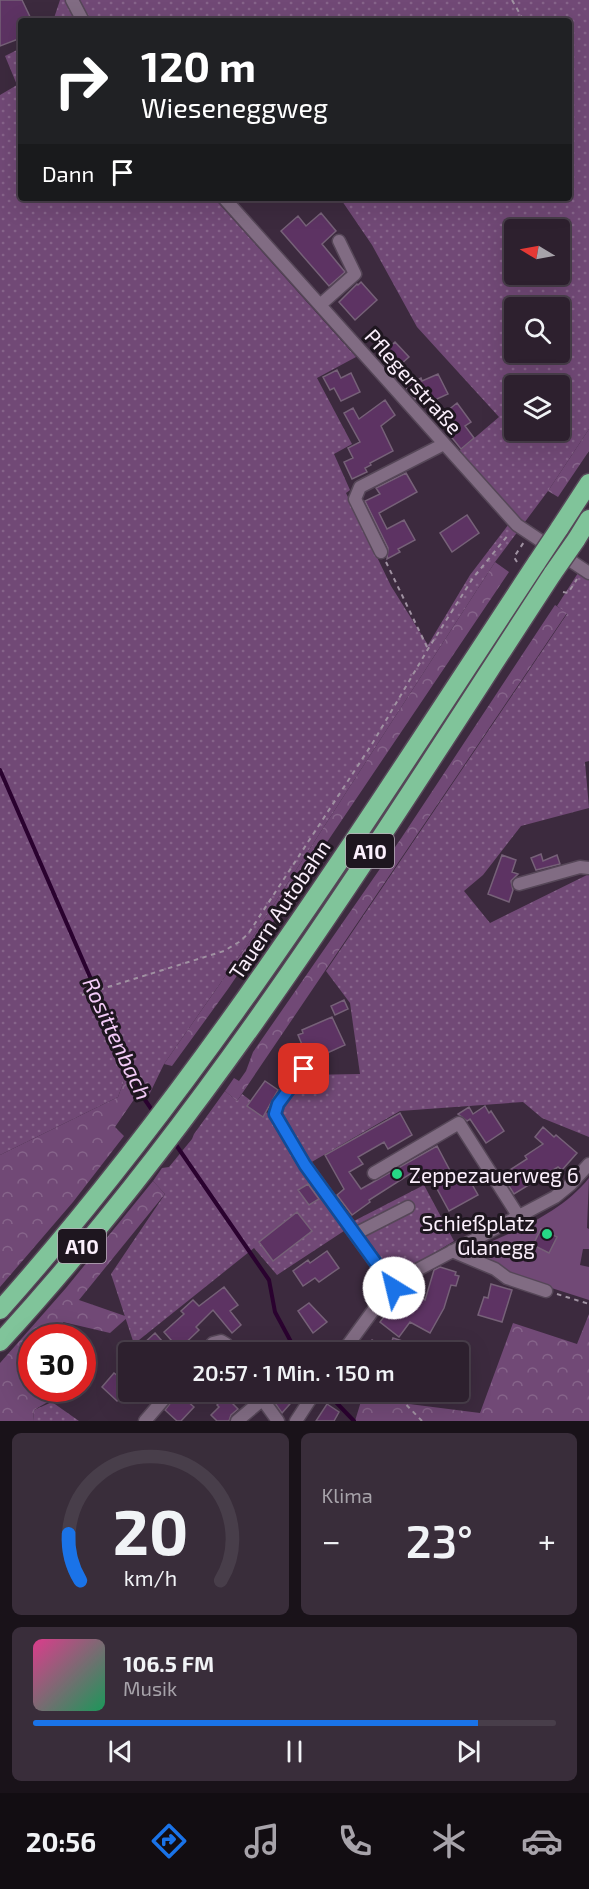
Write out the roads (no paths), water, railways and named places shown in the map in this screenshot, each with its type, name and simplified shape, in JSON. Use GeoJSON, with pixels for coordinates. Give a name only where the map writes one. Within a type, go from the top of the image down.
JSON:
{"type":"FeatureCollection","features":[{"type":"Feature","properties":{"kind":"highway","name":"Tauern Autobahn"},"geometry":{"type":"LineString","coordinates":[[0,1310],[45,1259],[150,1130],[263,973],[589,483]]}},
{"type":"Feature","properties":{"kind":"highway","name":"Tauern Autobahn"},"geometry":{"type":"LineString","coordinates":[[0,1342],[162,1148],[258,1016],[326,918],[589,519]]}},
{"type":"Feature","properties":{"kind":"street"},"geometry":{"type":"LineString","coordinates":[[72,0],[81,18]]}},
{"type":"Feature","properties":{"kind":"street","name":"Pflegerstraße"},"geometry":{"type":"LineString","coordinates":[[227,201],[517,525],[586,571]]}},
{"type":"Feature","properties":{"kind":"street"},"geometry":{"type":"LineString","coordinates":[[320,305],[355,274],[339,241]]}},
{"type":"Feature","properties":{"kind":"street"},"geometry":{"type":"LineString","coordinates":[[381,552],[355,499],[355,494],[360,487],[444,444]]}},
{"type":"Feature","properties":{"kind":"street"},"geometry":{"type":"LineString","coordinates":[[519,884],[580,867],[589,868]]}},
{"type":"Feature","properties":{"kind":"street"},"geometry":{"type":"LineString","coordinates":[[304,1069],[278,1104],[275,1114],[305,1165],[394,1288]]}},
{"type":"Feature","properties":{"kind":"street"},"geometry":{"type":"LineString","coordinates":[[375,1173],[459,1123],[519,1217]]}},
{"type":"Feature","properties":{"kind":"street"},"geometry":{"type":"LineString","coordinates":[[350,1342],[372,1312],[394,1288],[417,1270],[555,1197],[587,1172]]}},
{"type":"Feature","properties":{"kind":"street"},"geometry":{"type":"LineString","coordinates":[[355,1234],[408,1207]]}},
{"type":"Feature","properties":{"kind":"street"},"geometry":{"type":"LineString","coordinates":[[452,1251],[495,1269],[507,1278],[546,1291]]}},
{"type":"Feature","properties":{"kind":"street"},"geometry":{"type":"LineString","coordinates":[[144,1421],[161,1402]]}},
{"type":"Feature","properties":{"kind":"street"},"geometry":{"type":"LineString","coordinates":[[237,1421],[254,1402]]}},
{"type":"Feature","properties":{"kind":"street"},"geometry":{"type":"LineString","coordinates":[[264,1402],[278,1421]]}},
{"type":"Feature","properties":{"kind":"street"},"geometry":{"type":"LineString","coordinates":[[296,1421],[308,1402]]}},
{"type":"Feature","properties":{"kind":"waterway","name":"Rosittenbach"},"geometry":{"type":"LineString","coordinates":[[0,770],[141,1094],[154,1113]]}},
{"type":"Feature","properties":{"kind":"waterway","name":"Rosittenbach"},"geometry":{"type":"LineString","coordinates":[[174,1142],[269,1280],[275,1312],[291,1342]]}},
{"type":"Feature","properties":{"kind":"waterway","name":"Rosittenbach"},"geometry":{"type":"LineString","coordinates":[[336,1402],[354,1421]]}},
{"type":"Feature","properties":{"kind":"place","name":"Zeppezauerweg 6"},"geometry":{"type":"Point","coordinates":[397,1174]}},
{"type":"Feature","properties":{"kind":"place","name":"Schießplatz Glanegg"},"geometry":{"type":"Point","coordinates":[547,1234]}}]}
